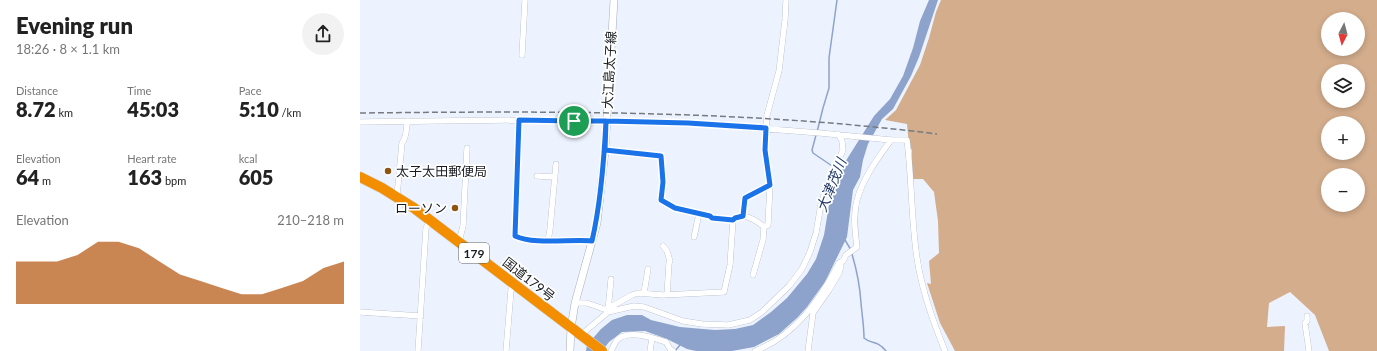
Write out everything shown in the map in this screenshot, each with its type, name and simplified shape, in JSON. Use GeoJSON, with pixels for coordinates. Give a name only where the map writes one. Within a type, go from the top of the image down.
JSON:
{"type":"FeatureCollection","features":[{"type":"Feature","properties":{"kind":"highway","name":"国道179号"},"geometry":{"type":"LineString","coordinates":[[360,177],[398,196],[602,351]]}},
{"type":"Feature","properties":{"kind":"main road","name":"大江島太子線"},"geometry":{"type":"LineString","coordinates":[[570,351],[571,328],[575,303],[597,223],[605,150],[614,0]]}},
{"type":"Feature","properties":{"kind":"street"},"geometry":{"type":"LineString","coordinates":[[522,55],[525,0]]}},
{"type":"Feature","properties":{"kind":"street"},"geometry":{"type":"LineString","coordinates":[[753,275],[763,240],[764,227],[768,225],[770,185],[765,150],[767,115],[779,71],[786,20],[786,0]]}},
{"type":"Feature","properties":{"kind":"street"},"geometry":{"type":"LineString","coordinates":[[519,120],[515,236],[522,240],[531,241],[592,241]]}},
{"type":"Feature","properties":{"kind":"street"},"geometry":{"type":"LineString","coordinates":[[360,122],[519,120],[688,123],[838,134],[891,140],[907,140],[916,258],[933,322],[945,351]]}},
{"type":"Feature","properties":{"kind":"street"},"geometry":{"type":"LineString","coordinates":[[398,196],[402,143],[406,138],[408,121]]}},
{"type":"Feature","properties":{"kind":"street"},"geometry":{"type":"LineString","coordinates":[[575,303],[587,303],[608,310],[634,306],[644,307],[683,321],[702,324],[728,324],[750,320],[762,312],[789,286],[802,269],[810,252],[816,233],[821,204],[828,183],[842,156],[842,141],[838,134]]}},
{"type":"Feature","properties":{"kind":"street"},"geometry":{"type":"LineString","coordinates":[[808,351],[813,313],[836,279],[846,255],[857,247],[855,215],[857,200],[868,175],[891,140]]}},
{"type":"Feature","properties":{"kind":"street"},"geometry":{"type":"LineString","coordinates":[[459,242],[463,226],[467,148]]}},
{"type":"Feature","properties":{"kind":"street"},"geometry":{"type":"LineString","coordinates":[[605,150],[661,156],[663,182],[661,200],[675,208],[710,216],[712,218],[733,220],[743,216],[757,221],[764,227]]}},
{"type":"Feature","properties":{"kind":"street"},"geometry":{"type":"LineString","coordinates":[[548,241],[556,164]]}},
{"type":"Feature","properties":{"kind":"street"},"geometry":{"type":"LineString","coordinates":[[537,176],[555,177]]}},
{"type":"Feature","properties":{"kind":"street"},"geometry":{"type":"LineString","coordinates":[[743,216],[745,198],[770,185]]}},
{"type":"Feature","properties":{"kind":"street"},"geometry":{"type":"LineString","coordinates":[[694,237],[699,214]]}},
{"type":"Feature","properties":{"kind":"street"},"geometry":{"type":"LineString","coordinates":[[418,351],[426,228],[430,220]]}},
{"type":"Feature","properties":{"kind":"street"},"geometry":{"type":"LineString","coordinates":[[583,336],[608,310],[632,295],[644,293],[667,295],[724,292],[730,265],[733,220]]}},
{"type":"Feature","properties":{"kind":"street"},"geometry":{"type":"LineString","coordinates":[[663,246],[667,250],[670,261],[667,295]]}},
{"type":"Feature","properties":{"kind":"street"},"geometry":{"type":"LineString","coordinates":[[755,351],[782,336],[805,315],[817,301],[839,264],[843,261]]}},
{"type":"Feature","properties":{"kind":"street"},"geometry":{"type":"LineString","coordinates":[[644,293],[648,269]]}},
{"type":"Feature","properties":{"kind":"street"},"geometry":{"type":"LineString","coordinates":[[608,310],[611,279]]}},
{"type":"Feature","properties":{"kind":"street"},"geometry":{"type":"LineString","coordinates":[[506,351],[511,290],[514,284]]}},
{"type":"Feature","properties":{"kind":"street"},"geometry":{"type":"LineString","coordinates":[[360,312],[421,316]]}},
{"type":"Feature","properties":{"kind":"street"},"geometry":{"type":"LineString","coordinates":[[1307,316],[1307,321],[1305,323],[1309,351]]}},
{"type":"Feature","properties":{"kind":"street"},"geometry":{"type":"LineString","coordinates":[[611,351],[616,341],[621,338],[636,335],[666,342],[670,350]]}},
{"type":"Feature","properties":{"kind":"street"},"geometry":{"type":"LineString","coordinates":[[650,351],[652,338]]}},
{"type":"Feature","properties":{"kind":"shaded area"},"geometry":{"type":"Polygon","coordinates":[[[941,0],[1377,0],[1377,351],[1329,351],[1315,315],[1290,292],[1269,303],[1267,327],[1285,326],[1284,351],[955,351],[940,323],[927,283],[931,284],[929,261],[939,253],[938,221],[934,192],[923,179],[912,179],[912,150],[909,146],[907,124],[885,120],[896,110],[920,65],[941,0]]]}},
{"type":"Feature","properties":{"kind":"water"},"geometry":{"type":"Polygon","coordinates":[[[929,0],[938,0],[911,76],[893,109],[882,119],[868,144],[860,177],[853,190],[847,237],[825,282],[797,318],[779,334],[754,347],[732,351],[696,351],[687,349],[667,339],[645,331],[622,332],[609,342],[602,351],[586,351],[587,345],[601,329],[612,320],[627,315],[642,315],[651,320],[680,327],[715,330],[735,329],[753,325],[787,298],[807,274],[816,259],[824,235],[830,199],[842,167],[874,116],[890,99],[903,76],[913,48],[920,21],[929,0]]]}},
{"type":"Feature","properties":{"kind":"waterway"},"geometry":{"type":"LineString","coordinates":[[817,132],[829,88],[829,58],[837,0]]}},
{"type":"Feature","properties":{"kind":"waterway","name":"大津茂川"},"geometry":{"type":"LineString","coordinates":[[816,135],[812,150],[813,153],[841,172]]}},
{"type":"Feature","properties":{"kind":"waterway"},"geometry":{"type":"LineString","coordinates":[[845,240],[851,250]]}},
{"type":"Feature","properties":{"kind":"waterway"},"geometry":{"type":"LineString","coordinates":[[852,254],[859,285],[864,338],[877,343],[886,351]]}},
{"type":"Feature","properties":{"kind":"waterway"},"geometry":{"type":"LineString","coordinates":[[675,351],[680,345]]}},
{"type":"Feature","properties":{"kind":"railway"},"geometry":{"type":"LineString","coordinates":[[360,113],[577,112],[721,116],[793,120],[937,134]]}},
{"type":"Feature","properties":{"kind":"place","name":"太子太田郵便局"},"geometry":{"type":"Point","coordinates":[388,171]}},
{"type":"Feature","properties":{"kind":"place","name":"ローソン"},"geometry":{"type":"Point","coordinates":[455,208]}},
{"type":"Feature","properties":{"kind":"route"},"geometry":{"type":"LineString","coordinates":[[574,121],[519,120],[515,236],[522,240],[592,241],[597,223],[605,150],[606,121],[688,123],[766,128],[765,150],[770,185],[745,198],[743,216],[733,220],[712,218],[710,216],[675,208],[661,200],[663,182],[661,156],[605,150],[606,121],[574,121]]}}]}
